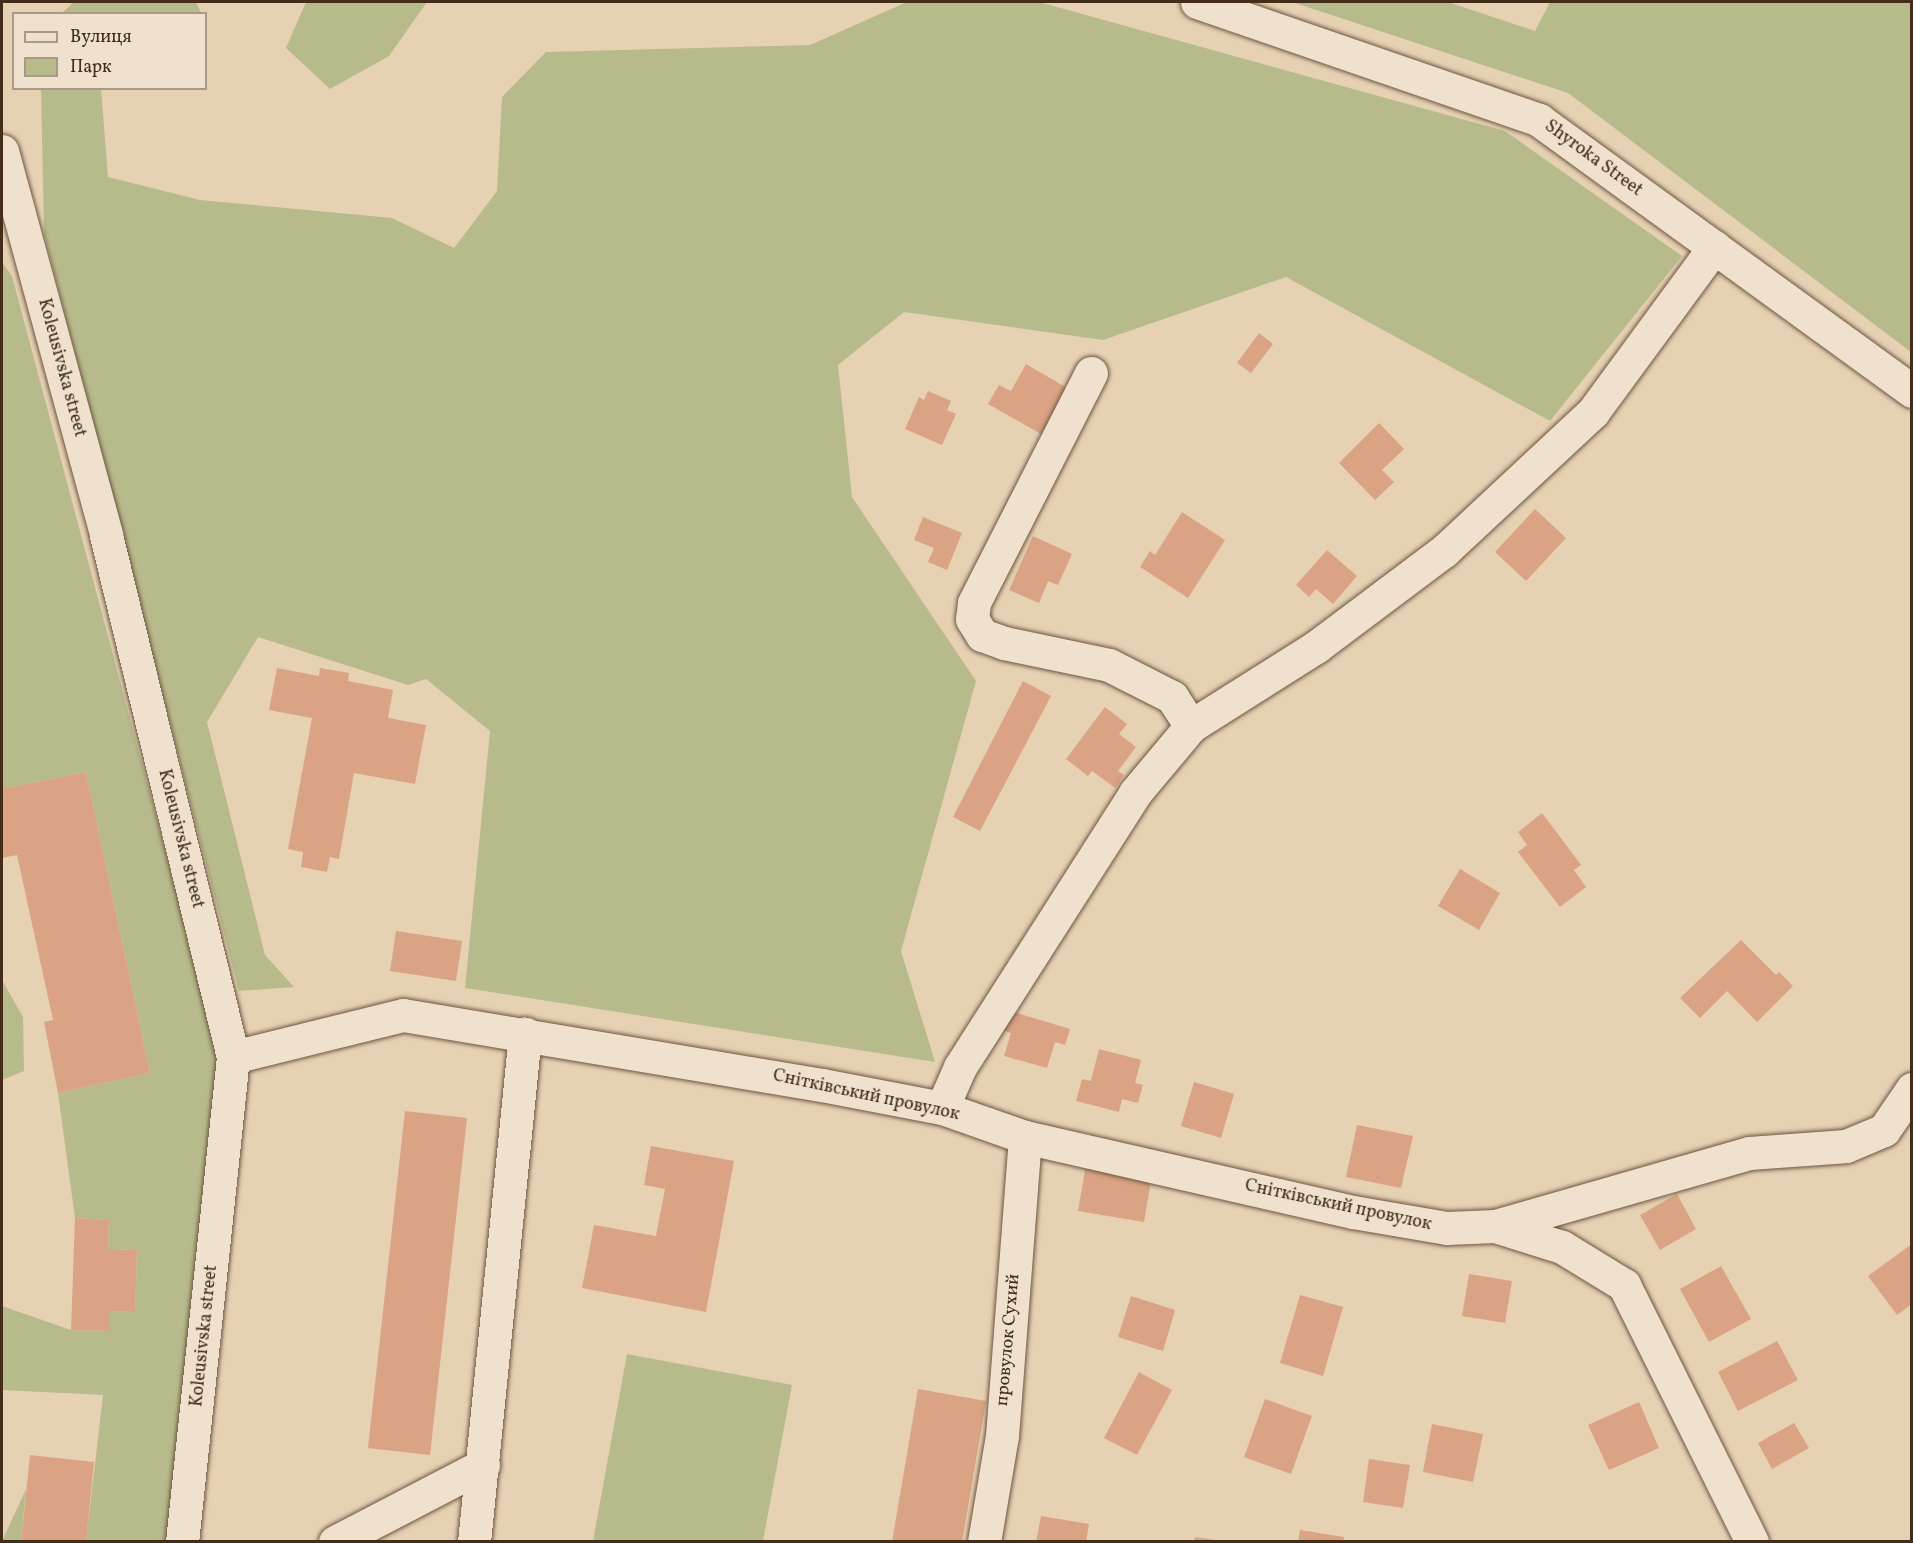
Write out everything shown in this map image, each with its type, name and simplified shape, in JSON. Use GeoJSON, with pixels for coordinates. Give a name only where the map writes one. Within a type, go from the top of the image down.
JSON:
{"type":"FeatureCollection","features":[{"type":"Feature","properties":{"kind":"street","name":"Shyroka Street"},"geometry":{"type":"LineString","coordinates":[[1197,2],[1539,120],[1911,391]]}},
{"type":"Feature","properties":{"kind":"street","name":"Koleusivska street"},"geometry":{"type":"LineString","coordinates":[[2,151],[106,535],[233,1057],[182,1542]]}},
{"type":"Feature","properties":{"kind":"street"},"geometry":{"type":"LineString","coordinates":[[942,1108],[960,1067],[1135,793],[1191,726],[1316,647],[1444,551],[1593,412],[1714,247]]}},
{"type":"Feature","properties":{"kind":"street"},"geometry":{"type":"LineString","coordinates":[[1091,373],[974,603],[972,619],[982,635],[1004,643],[1109,665],[1172,698],[1191,726]]}},
{"type":"Feature","properties":{"kind":"street","name":"Снітківський провулок"},"geometry":{"type":"LineString","coordinates":[[233,1057],[403,1015],[822,1084],[942,1108],[1025,1137],[1353,1212],[1447,1228],[1495,1226],[1749,1153],[1846,1146],[1884,1130],[1909,1098]]}},
{"type":"Feature","properties":{"kind":"street"},"geometry":{"type":"LineString","coordinates":[[474,1542],[525,1034]]}},
{"type":"Feature","properties":{"kind":"street","name":"провулок Сухий"},"geometry":{"type":"LineString","coordinates":[[984,1542],[1002,1436],[1025,1137]]}},
{"type":"Feature","properties":{"kind":"street","name":"Снітківський провулок"},"geometry":{"type":"LineString","coordinates":[[1495,1226],[1562,1247],[1624,1285],[1752,1542]]}},
{"type":"Feature","properties":{"kind":"street"},"geometry":{"type":"LineString","coordinates":[[335,1542],[483,1466]]}},
{"type":"Feature","properties":{"kind":"green space"},"geometry":{"type":"Polygon","coordinates":[[[74,2],[196,2],[201,12],[63,12],[74,2]]]}},
{"type":"Feature","properties":{"kind":"green space"},"geometry":{"type":"Polygon","coordinates":[[[306,2],[427,2],[389,56],[330,89],[286,48],[306,2]]]}},
{"type":"Feature","properties":{"kind":"green space"},"geometry":{"type":"Polygon","coordinates":[[[907,2],[1039,2],[1505,131],[1682,256],[1550,421],[1286,277],[1103,340],[904,312],[838,365],[852,497],[976,681],[901,951],[935,1062],[465,988],[490,731],[426,679],[408,685],[258,637],[207,722],[265,955],[294,987],[239,991],[44,233],[41,90],[101,90],[108,177],[200,200],[392,218],[454,248],[497,191],[502,97],[546,52],[810,45],[907,2]]]}},
{"type":"Feature","properties":{"kind":"green space"},"geometry":{"type":"Polygon","coordinates":[[[1292,2],[1448,2],[1535,31],[1550,2],[1911,2],[1911,352],[1568,93],[1292,2]]]}},
{"type":"Feature","properties":{"kind":"green space"},"geometry":{"type":"Polygon","coordinates":[[[2,262],[12,276],[224,1064],[170,1541],[86,1541],[103,1395],[2,1390],[2,1306],[71,1330],[109,1331],[110,1311],[135,1312],[137,1250],[108,1249],[109,1220],[75,1218],[58,1093],[150,1073],[86,772],[2,789],[2,262]]]}},
{"type":"Feature","properties":{"kind":"green space"},"geometry":{"type":"Polygon","coordinates":[[[2,980],[23,1017],[24,1071],[2,1080],[2,980]]]}},
{"type":"Feature","properties":{"kind":"green space"},"geometry":{"type":"Polygon","coordinates":[[[627,1354],[792,1385],[763,1541],[593,1541],[627,1354]]]}},
{"type":"Feature","properties":{"kind":"green space"},"geometry":{"type":"Polygon","coordinates":[[[26,1489],[21,1541],[2,1541],[26,1489]]]}},
{"type":"Feature","properties":{"kind":"building"},"geometry":{"type":"Polygon","coordinates":[[[1259,333],[1273,344],[1251,373],[1237,363],[1259,333]]]}},
{"type":"Feature","properties":{"kind":"building"},"geometry":{"type":"Polygon","coordinates":[[[1026,364],[1067,388],[1041,434],[988,404],[999,385],[1011,391],[1026,364]]]}},
{"type":"Feature","properties":{"kind":"building"},"geometry":{"type":"Polygon","coordinates":[[[928,391],[951,401],[947,410],[956,414],[942,445],[905,429],[919,397],[924,400],[928,391]]]}},
{"type":"Feature","properties":{"kind":"building"},"geometry":{"type":"Polygon","coordinates":[[[1379,423],[1404,449],[1382,470],[1394,482],[1375,500],[1339,463],[1379,423]]]}},
{"type":"Feature","properties":{"kind":"building"},"geometry":{"type":"Polygon","coordinates":[[[1535,509],[1566,538],[1526,581],[1495,552],[1535,509]]]}},
{"type":"Feature","properties":{"kind":"building"},"geometry":{"type":"Polygon","coordinates":[[[1182,512],[1225,540],[1188,598],[1140,567],[1150,551],[1155,555],[1182,512]]]}},
{"type":"Feature","properties":{"kind":"building"},"geometry":{"type":"Polygon","coordinates":[[[923,517],[962,533],[947,570],[928,562],[934,548],[914,540],[923,517]]]}},
{"type":"Feature","properties":{"kind":"building"},"geometry":{"type":"Polygon","coordinates":[[[1033,536],[1072,554],[1058,585],[1048,581],[1039,603],[1009,590],[1033,536]]]}},
{"type":"Feature","properties":{"kind":"building"},"geometry":{"type":"Polygon","coordinates":[[[1327,550],[1357,576],[1333,604],[1316,589],[1309,597],[1296,585],[1327,550]]]}},
{"type":"Feature","properties":{"kind":"building"},"geometry":{"type":"Polygon","coordinates":[[[277,668],[319,676],[320,668],[349,673],[348,681],[393,690],[388,718],[426,725],[415,784],[354,773],[339,859],[330,857],[327,872],[301,867],[303,852],[288,849],[312,718],[269,710],[277,668]]]}},
{"type":"Feature","properties":{"kind":"building"},"geometry":{"type":"Polygon","coordinates":[[[1023,681],[1051,696],[980,831],[953,817],[1023,681]]]}},
{"type":"Feature","properties":{"kind":"building"},"geometry":{"type":"Polygon","coordinates":[[[1105,707],[1127,724],[1119,734],[1136,747],[1118,771],[1124,775],[1115,788],[1092,771],[1088,776],[1066,759],[1105,707]]]}},
{"type":"Feature","properties":{"kind":"building"},"geometry":{"type":"Polygon","coordinates":[[[86,772],[150,1073],[58,1093],[44,1022],[53,1020],[17,855],[2,858],[2,789],[86,772]]]}},
{"type":"Feature","properties":{"kind":"building"},"geometry":{"type":"Polygon","coordinates":[[[1542,813],[1581,865],[1574,870],[1586,887],[1560,907],[1518,852],[1527,845],[1518,832],[1542,813]]]}},
{"type":"Feature","properties":{"kind":"building"},"geometry":{"type":"Polygon","coordinates":[[[1460,869],[1500,893],[1479,930],[1438,906],[1460,869]]]}},
{"type":"Feature","properties":{"kind":"building"},"geometry":{"type":"Polygon","coordinates":[[[396,931],[462,941],[456,981],[390,971],[396,931]]]}},
{"type":"Feature","properties":{"kind":"building"},"geometry":{"type":"Polygon","coordinates":[[[1741,940],[1776,975],[1779,972],[1793,986],[1757,1022],[1727,991],[1700,1018],[1680,998],[1741,940]]]}},
{"type":"Feature","properties":{"kind":"building"},"geometry":{"type":"Polygon","coordinates":[[[1007,1010],[1070,1029],[1065,1045],[1055,1042],[1047,1068],[1004,1056],[1011,1033],[1001,1030],[1007,1010]]]}},
{"type":"Feature","properties":{"kind":"building"},"geometry":{"type":"Polygon","coordinates":[[[1099,1049],[1141,1060],[1135,1083],[1143,1085],[1138,1103],[1122,1099],[1119,1112],[1076,1101],[1082,1079],[1091,1081],[1099,1049]]]}},
{"type":"Feature","properties":{"kind":"building"},"geometry":{"type":"Polygon","coordinates":[[[1194,1082],[1234,1094],[1221,1138],[1181,1126],[1194,1082]]]}},
{"type":"Feature","properties":{"kind":"building"},"geometry":{"type":"Polygon","coordinates":[[[405,1111],[467,1118],[430,1455],[368,1448],[405,1111]]]}},
{"type":"Feature","properties":{"kind":"building"},"geometry":{"type":"Polygon","coordinates":[[[1357,1125],[1413,1136],[1401,1188],[1346,1177],[1357,1125]]]}},
{"type":"Feature","properties":{"kind":"building"},"geometry":{"type":"Polygon","coordinates":[[[651,1146],[734,1161],[706,1312],[582,1288],[594,1225],[656,1236],[665,1189],[644,1185],[651,1146]]]}},
{"type":"Feature","properties":{"kind":"building"},"geometry":{"type":"Polygon","coordinates":[[[1086,1164],[1152,1175],[1144,1222],[1078,1211],[1086,1164]]]}},
{"type":"Feature","properties":{"kind":"building"},"geometry":{"type":"Polygon","coordinates":[[[1677,1194],[1696,1229],[1660,1250],[1640,1215],[1677,1194]]]}},
{"type":"Feature","properties":{"kind":"building"},"geometry":{"type":"Polygon","coordinates":[[[75,1218],[109,1220],[108,1249],[137,1250],[135,1312],[110,1311],[110,1331],[71,1330],[75,1218]]]}},
{"type":"Feature","properties":{"kind":"building"},"geometry":{"type":"Polygon","coordinates":[[[1912,1244],[1912,1304],[1897,1315],[1868,1276],[1912,1244]]]}},
{"type":"Feature","properties":{"kind":"building"},"geometry":{"type":"Polygon","coordinates":[[[1721,1266],[1751,1319],[1709,1342],[1680,1289],[1721,1266]]]}},
{"type":"Feature","properties":{"kind":"building"},"geometry":{"type":"Polygon","coordinates":[[[1469,1274],[1512,1281],[1505,1323],[1462,1316],[1469,1274]]]}},
{"type":"Feature","properties":{"kind":"building"},"geometry":{"type":"Polygon","coordinates":[[[1300,1295],[1343,1307],[1323,1376],[1280,1363],[1300,1295]]]}},
{"type":"Feature","properties":{"kind":"building"},"geometry":{"type":"Polygon","coordinates":[[[1131,1296],[1175,1310],[1163,1351],[1118,1337],[1131,1296]]]}},
{"type":"Feature","properties":{"kind":"building"},"geometry":{"type":"Polygon","coordinates":[[[1777,1341],[1798,1380],[1738,1411],[1718,1372],[1777,1341]]]}},
{"type":"Feature","properties":{"kind":"building"},"geometry":{"type":"Polygon","coordinates":[[[1139,1372],[1172,1390],[1137,1455],[1104,1438],[1139,1372]]]}},
{"type":"Feature","properties":{"kind":"building"},"geometry":{"type":"Polygon","coordinates":[[[918,1389],[986,1401],[962,1542],[892,1542],[918,1389]]]}},
{"type":"Feature","properties":{"kind":"building"},"geometry":{"type":"Polygon","coordinates":[[[1265,1399],[1312,1416],[1291,1474],[1244,1457],[1265,1399]]]}},
{"type":"Feature","properties":{"kind":"building"},"geometry":{"type":"Polygon","coordinates":[[[1639,1402],[1659,1448],[1609,1470],[1588,1425],[1639,1402]]]}},
{"type":"Feature","properties":{"kind":"building"},"geometry":{"type":"Polygon","coordinates":[[[1794,1423],[1809,1448],[1772,1469],[1758,1443],[1794,1423]]]}},
{"type":"Feature","properties":{"kind":"building"},"geometry":{"type":"Polygon","coordinates":[[[1432,1424],[1483,1434],[1473,1482],[1423,1472],[1432,1424]]]}},
{"type":"Feature","properties":{"kind":"building"},"geometry":{"type":"Polygon","coordinates":[[[30,1455],[94,1462],[86,1542],[21,1542],[30,1455]]]}},
{"type":"Feature","properties":{"kind":"building"},"geometry":{"type":"Polygon","coordinates":[[[1369,1459],[1410,1465],[1403,1508],[1363,1502],[1369,1459]]]}},
{"type":"Feature","properties":{"kind":"building"},"geometry":{"type":"Polygon","coordinates":[[[1041,1516],[1089,1524],[1086,1542],[1036,1542],[1041,1516]]]}},
{"type":"Feature","properties":{"kind":"building"},"geometry":{"type":"Polygon","coordinates":[[[1300,1530],[1344,1537],[1343,1542],[1298,1542],[1300,1530]]]}},
{"type":"Feature","properties":{"kind":"building"},"geometry":{"type":"Polygon","coordinates":[[[1195,1537],[1215,1540],[1215,1542],[1194,1542],[1195,1537]]]}}]}
